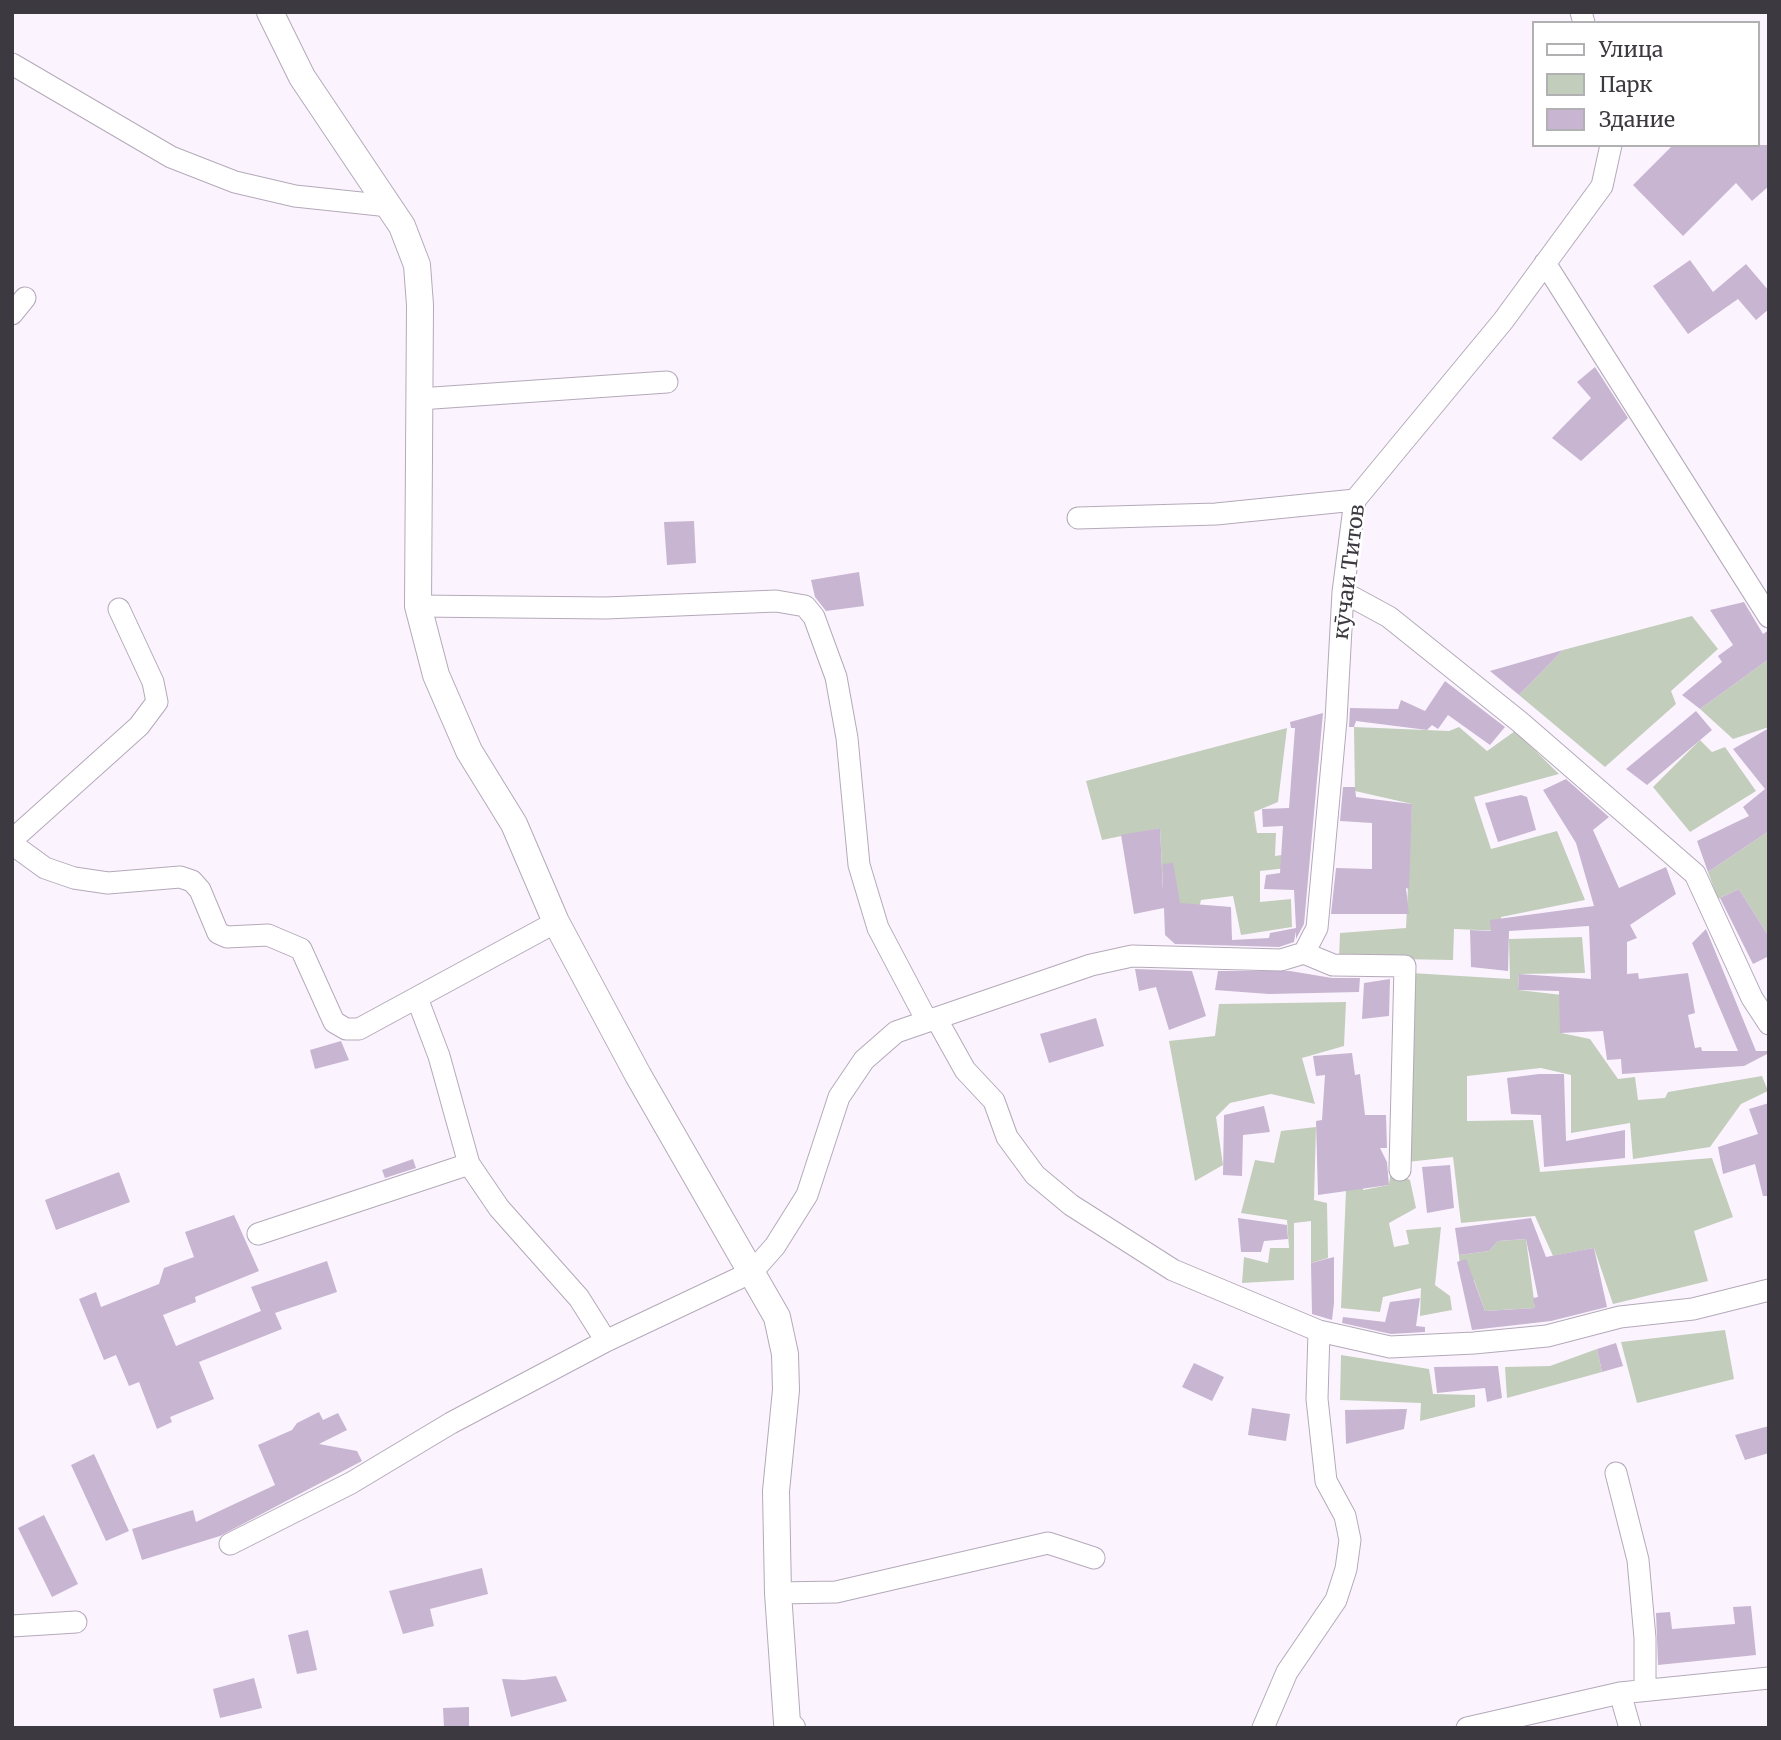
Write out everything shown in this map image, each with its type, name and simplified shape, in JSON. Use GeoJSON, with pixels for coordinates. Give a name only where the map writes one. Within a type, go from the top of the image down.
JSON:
{"type":"FeatureCollection","features":[{"type":"Feature","properties":{"kind":"street"},"geometry":{"type":"LineString","coordinates":[[270,12],[302,77],[402,226],[417,265],[418,606],[436,675],[470,751],[514,824],[556,922],[638,1075],[777,1317],[785,1354],[786,1390],[776,1491],[783,1726]]}},
{"type":"Feature","properties":{"kind":"street"},"geometry":{"type":"LineString","coordinates":[[12,64],[171,156],[235,181],[295,196],[389,206]]}},
{"type":"Feature","properties":{"kind":"street","name":"кӯчаи Титов"},"geometry":{"type":"LineString","coordinates":[[1304,953],[1317,928],[1336,720],[1343,592],[1355,500],[1503,321],[1602,187],[1611,147]]}},
{"type":"Feature","properties":{"kind":"street"},"geometry":{"type":"LineString","coordinates":[[1545,263],[1769,617]]}},
{"type":"Feature","properties":{"kind":"street"},"geometry":{"type":"LineString","coordinates":[[419,399],[667,382]]}},
{"type":"Feature","properties":{"kind":"street"},"geometry":{"type":"LineString","coordinates":[[1078,518],[1216,514],[1355,500]]}},
{"type":"Feature","properties":{"kind":"street"},"geometry":{"type":"LineString","coordinates":[[1343,592],[1389,617],[1520,722],[1695,874],[1752,998],[1769,1024]]}},
{"type":"Feature","properties":{"kind":"street"},"geometry":{"type":"LineString","coordinates":[[418,606],[606,608],[776,601],[805,606],[814,617],[835,677],[847,738],[859,865],[878,928],[965,1070],[994,1101],[1007,1137],[1035,1175],[1071,1205],[1173,1270],[1319,1331],[1390,1347],[1547,1336],[1620,1317],[1693,1309],[1769,1290]]}},
{"type":"Feature","properties":{"kind":"street"},"geometry":{"type":"LineString","coordinates":[[119,609],[153,682],[157,702],[139,726],[12,842],[45,868],[74,878],[108,883],[180,877],[192,881],[200,890],[218,933],[227,937],[268,935],[301,949],[334,1022],[346,1029],[359,1029],[556,922]]}},
{"type":"Feature","properties":{"kind":"street"},"geometry":{"type":"LineString","coordinates":[[230,1544],[351,1483],[451,1423],[606,1341],[752,1272],[775,1246],[807,1195],[839,1097],[864,1060],[896,1032],[1091,965],[1132,956],[1280,960],[1304,953],[1333,965],[1405,966],[1400,1170]]}},
{"type":"Feature","properties":{"kind":"street"},"geometry":{"type":"LineString","coordinates":[[417,998],[439,1056],[469,1164],[499,1208],[579,1297],[606,1341]]}},
{"type":"Feature","properties":{"kind":"street"},"geometry":{"type":"LineString","coordinates":[[258,1234],[469,1164]]}},
{"type":"Feature","properties":{"kind":"street"},"geometry":{"type":"LineString","coordinates":[[1263,1728],[1287,1672],[1336,1600],[1346,1569],[1350,1540],[1345,1516],[1333,1500],[1324,1468],[1317,1399],[1319,1331]]}},
{"type":"Feature","properties":{"kind":"street"},"geometry":{"type":"LineString","coordinates":[[1616,1473],[1638,1560],[1645,1638],[1645,1690]]}},
{"type":"Feature","properties":{"kind":"street"},"geometry":{"type":"LineString","coordinates":[[778,1593],[836,1592],[1048,1543],[1094,1558]]}},
{"type":"Feature","properties":{"kind":"street"},"geometry":{"type":"LineString","coordinates":[[12,1626],[76,1622]]}},
{"type":"Feature","properties":{"kind":"street"},"geometry":{"type":"LineString","coordinates":[[1467,1728],[1620,1693],[1769,1678]]}},
{"type":"Feature","properties":{"kind":"street"},"geometry":{"type":"LineString","coordinates":[[1620,1693],[1630,1728]]}},
{"type":"Feature","properties":{"kind":"green space"},"geometry":{"type":"Polygon","coordinates":[[[1692,616],[1718,649],[1671,691],[1676,704],[1605,767],[1519,695],[1563,650],[1692,616]]]}},
{"type":"Feature","properties":{"kind":"green space"},"geometry":{"type":"Polygon","coordinates":[[[1769,659],[1769,727],[1733,739],[1700,709],[1769,659]]]}},
{"type":"Feature","properties":{"kind":"green space"},"geometry":{"type":"Polygon","coordinates":[[[1354,727],[1449,731],[1459,727],[1487,751],[1515,731],[1559,774],[1474,797],[1491,849],[1557,831],[1585,900],[1501,917],[1503,931],[1454,929],[1453,960],[1339,958],[1340,933],[1406,928],[1412,804],[1355,791],[1354,727]]]}},
{"type":"Feature","properties":{"kind":"green space"},"geometry":{"type":"Polygon","coordinates":[[[1287,728],[1278,802],[1254,812],[1257,833],[1276,833],[1275,856],[1289,854],[1287,868],[1260,871],[1260,902],[1291,899],[1292,927],[1241,935],[1233,896],[1201,900],[1197,917],[1163,891],[1160,828],[1102,840],[1086,781],[1287,728]]]}},
{"type":"Feature","properties":{"kind":"green space"},"geometry":{"type":"Polygon","coordinates":[[[1700,740],[1712,752],[1725,747],[1756,791],[1690,832],[1653,787],[1700,740]]]}},
{"type":"Feature","properties":{"kind":"green space"},"geometry":{"type":"Polygon","coordinates":[[[1769,831],[1769,937],[1739,889],[1718,899],[1708,872],[1769,831]]]}},
{"type":"Feature","properties":{"kind":"green space"},"geometry":{"type":"Polygon","coordinates":[[[1582,937],[1585,973],[1519,974],[1518,990],[1589,998],[1561,1033],[1590,1039],[1618,1079],[1635,1077],[1638,1100],[1665,1098],[1668,1092],[1762,1076],[1768,1091],[1741,1104],[1710,1147],[1633,1159],[1630,1123],[1571,1133],[1571,1075],[1541,1068],[1467,1076],[1467,1121],[1533,1120],[1540,1172],[1712,1158],[1733,1217],[1694,1231],[1708,1281],[1613,1304],[1594,1248],[1553,1256],[1535,1216],[1461,1223],[1453,1157],[1407,1162],[1411,973],[1510,979],[1509,939],[1582,937]]]}},
{"type":"Feature","properties":{"kind":"green space"},"geometry":{"type":"Polygon","coordinates":[[[1346,1002],[1344,1046],[1302,1058],[1315,1104],[1271,1094],[1230,1103],[1216,1117],[1223,1165],[1195,1181],[1169,1041],[1215,1036],[1219,1004],[1346,1002]]]}},
{"type":"Feature","properties":{"kind":"green space"},"geometry":{"type":"Polygon","coordinates":[[[1344,1126],[1366,1169],[1363,1190],[1389,1185],[1391,1170],[1410,1180],[1416,1208],[1389,1223],[1394,1247],[1409,1244],[1406,1230],[1441,1227],[1435,1285],[1450,1296],[1452,1310],[1420,1316],[1421,1288],[1383,1297],[1380,1312],[1341,1308],[1346,1191],[1344,1126]]]}},
{"type":"Feature","properties":{"kind":"green space"},"geometry":{"type":"Polygon","coordinates":[[[1316,1127],[1314,1200],[1327,1203],[1328,1258],[1311,1263],[1311,1221],[1294,1223],[1294,1280],[1242,1283],[1244,1257],[1268,1263],[1270,1248],[1289,1248],[1287,1220],[1241,1213],[1255,1160],[1274,1163],[1281,1131],[1316,1127]]]}},
{"type":"Feature","properties":{"kind":"green space"},"geometry":{"type":"Polygon","coordinates":[[[1526,1239],[1535,1308],[1485,1311],[1474,1280],[1461,1280],[1459,1255],[1489,1251],[1498,1241],[1526,1239]]]}},
{"type":"Feature","properties":{"kind":"green space"},"geometry":{"type":"Polygon","coordinates":[[[1725,1330],[1734,1379],[1637,1403],[1621,1342],[1725,1330]]]}},
{"type":"Feature","properties":{"kind":"green space"},"geometry":{"type":"Polygon","coordinates":[[[1597,1349],[1602,1372],[1507,1398],[1505,1367],[1550,1366],[1597,1349]]]}},
{"type":"Feature","properties":{"kind":"green space"},"geometry":{"type":"Polygon","coordinates":[[[1341,1355],[1429,1369],[1433,1394],[1475,1395],[1475,1407],[1420,1421],[1421,1403],[1340,1400],[1341,1355]]]}},
{"type":"Feature","properties":{"kind":"building"},"geometry":{"type":"Polygon","coordinates":[[[1769,145],[1769,186],[1752,201],[1736,183],[1683,236],[1633,185],[1671,147],[1769,145]]]}},
{"type":"Feature","properties":{"kind":"building"},"geometry":{"type":"Polygon","coordinates":[[[1690,260],[1713,292],[1746,264],[1769,291],[1769,309],[1756,320],[1738,299],[1688,334],[1653,286],[1690,260]]]}},
{"type":"Feature","properties":{"kind":"building"},"geometry":{"type":"Polygon","coordinates":[[[1595,367],[1628,418],[1581,461],[1552,438],[1591,398],[1577,382],[1595,367]]]}},
{"type":"Feature","properties":{"kind":"building"},"geometry":{"type":"Polygon","coordinates":[[[694,521],[696,563],[667,565],[664,522],[694,521]]]}},
{"type":"Feature","properties":{"kind":"building"},"geometry":{"type":"Polygon","coordinates":[[[859,572],[864,606],[826,611],[815,597],[811,580],[859,572]]]}},
{"type":"Feature","properties":{"kind":"building"},"geometry":{"type":"Polygon","coordinates":[[[1744,602],[1763,634],[1769,630],[1769,659],[1700,709],[1682,695],[1722,662],[1718,656],[1733,645],[1710,610],[1744,602]]]}},
{"type":"Feature","properties":{"kind":"building"},"geometry":{"type":"Polygon","coordinates":[[[1563,650],[1519,695],[1490,671],[1563,650]]]}},
{"type":"Feature","properties":{"kind":"building"},"geometry":{"type":"Polygon","coordinates":[[[1445,681],[1505,727],[1490,745],[1448,715],[1438,729],[1432,725],[1427,730],[1356,721],[1354,727],[1349,727],[1350,708],[1398,709],[1401,700],[1425,711],[1445,681]]]}},
{"type":"Feature","properties":{"kind":"building"},"geometry":{"type":"Polygon","coordinates":[[[1696,711],[1712,730],[1647,785],[1626,769],[1696,711]]]}},
{"type":"Feature","properties":{"kind":"building"},"geometry":{"type":"Polygon","coordinates":[[[1323,713],[1304,924],[1296,939],[1296,931],[1294,942],[1279,947],[1175,944],[1165,935],[1164,908],[1134,914],[1121,835],[1160,828],[1163,891],[1163,864],[1173,863],[1180,903],[1231,907],[1232,940],[1269,938],[1270,933],[1296,928],[1294,890],[1264,889],[1266,875],[1280,873],[1283,826],[1263,827],[1262,809],[1289,808],[1295,728],[1291,728],[1290,722],[1323,713]]]}},
{"type":"Feature","properties":{"kind":"building"},"geometry":{"type":"Polygon","coordinates":[[[1769,728],[1769,831],[1708,872],[1697,841],[1749,816],[1743,807],[1765,789],[1733,749],[1769,728]]]}},
{"type":"Feature","properties":{"kind":"building"},"geometry":{"type":"Polygon","coordinates":[[[1566,779],[1609,817],[1593,830],[1619,888],[1666,867],[1676,894],[1630,925],[1637,938],[1627,942],[1627,974],[1638,973],[1639,979],[1688,973],[1695,1013],[1688,1015],[1695,1048],[1701,1047],[1702,1051],[1738,1051],[1692,943],[1706,929],[1756,1051],[1769,1053],[1744,1066],[1622,1074],[1621,1059],[1607,1060],[1603,1031],[1560,1033],[1559,991],[1518,990],[1519,974],[1591,979],[1589,926],[1509,931],[1508,971],[1471,967],[1470,930],[1491,931],[1490,920],[1594,906],[1576,843],[1543,790],[1566,779]]]}},
{"type":"Feature","properties":{"kind":"building"},"geometry":{"type":"Polygon","coordinates":[[[1343,787],[1355,787],[1356,797],[1412,804],[1409,889],[1406,888],[1409,914],[1331,914],[1336,868],[1372,869],[1372,823],[1340,821],[1343,787]]]}},
{"type":"Feature","properties":{"kind":"building"},"geometry":{"type":"Polygon","coordinates":[[[1521,795],[1527,797],[1536,830],[1498,842],[1485,803],[1521,795]]]}},
{"type":"Feature","properties":{"kind":"building"},"geometry":{"type":"Polygon","coordinates":[[[1739,889],[1769,937],[1769,956],[1753,964],[1720,898],[1739,889]]]}},
{"type":"Feature","properties":{"kind":"building"},"geometry":{"type":"Polygon","coordinates":[[[1135,969],[1192,971],[1206,1016],[1169,1030],[1156,987],[1139,991],[1135,969]]]}},
{"type":"Feature","properties":{"kind":"building"},"geometry":{"type":"Polygon","coordinates":[[[1218,971],[1290,971],[1332,978],[1360,978],[1359,992],[1269,994],[1215,990],[1218,971]]]}},
{"type":"Feature","properties":{"kind":"building"},"geometry":{"type":"Polygon","coordinates":[[[1390,979],[1389,1016],[1362,1019],[1364,983],[1390,979]]]}},
{"type":"Feature","properties":{"kind":"building"},"geometry":{"type":"Polygon","coordinates":[[[1096,1018],[1104,1046],[1049,1063],[1040,1034],[1096,1018]]]}},
{"type":"Feature","properties":{"kind":"building"},"geometry":{"type":"Polygon","coordinates":[[[341,1041],[349,1060],[315,1069],[310,1050],[341,1041]]]}},
{"type":"Feature","properties":{"kind":"building"},"geometry":{"type":"Polygon","coordinates":[[[1352,1053],[1355,1075],[1360,1074],[1365,1115],[1386,1115],[1387,1148],[1380,1148],[1387,1162],[1389,1185],[1318,1195],[1316,1121],[1322,1120],[1325,1075],[1316,1076],[1313,1056],[1352,1053]]]}},
{"type":"Feature","properties":{"kind":"building"},"geometry":{"type":"Polygon","coordinates":[[[1564,1074],[1566,1141],[1625,1130],[1625,1158],[1544,1167],[1541,1115],[1511,1114],[1507,1078],[1564,1074]]]}},
{"type":"Feature","properties":{"kind":"building"},"geometry":{"type":"Polygon","coordinates":[[[1769,1103],[1769,1196],[1763,1196],[1755,1164],[1723,1174],[1718,1147],[1758,1134],[1749,1109],[1769,1103]]]}},
{"type":"Feature","properties":{"kind":"building"},"geometry":{"type":"Polygon","coordinates":[[[1264,1106],[1270,1132],[1243,1135],[1242,1176],[1223,1175],[1224,1115],[1264,1106]]]}},
{"type":"Feature","properties":{"kind":"building"},"geometry":{"type":"Polygon","coordinates":[[[413,1159],[416,1168],[385,1178],[382,1170],[413,1159]]]}},
{"type":"Feature","properties":{"kind":"building"},"geometry":{"type":"Polygon","coordinates":[[[1450,1165],[1454,1208],[1427,1213],[1422,1167],[1450,1165]]]}},
{"type":"Feature","properties":{"kind":"building"},"geometry":{"type":"Polygon","coordinates":[[[119,1172],[130,1202],[56,1230],[45,1200],[119,1172]]]}},
{"type":"Feature","properties":{"kind":"building"},"geometry":{"type":"Polygon","coordinates":[[[234,1215],[259,1271],[195,1297],[196,1302],[163,1315],[176,1346],[261,1311],[251,1287],[327,1261],[337,1292],[275,1313],[282,1329],[199,1362],[214,1399],[170,1417],[172,1422],[157,1429],[139,1382],[129,1386],[116,1355],[104,1360],[79,1299],[96,1292],[101,1307],[159,1284],[164,1268],[194,1257],[185,1232],[234,1215]]]}},
{"type":"Feature","properties":{"kind":"building"},"geometry":{"type":"Polygon","coordinates":[[[1238,1218],[1287,1225],[1288,1239],[1264,1241],[1261,1252],[1241,1252],[1238,1218]]]}},
{"type":"Feature","properties":{"kind":"building"},"geometry":{"type":"Polygon","coordinates":[[[1531,1218],[1546,1257],[1594,1248],[1607,1307],[1551,1321],[1472,1330],[1457,1262],[1466,1259],[1485,1311],[1535,1308],[1533,1298],[1538,1297],[1526,1239],[1498,1241],[1489,1251],[1459,1255],[1455,1228],[1531,1218]]]}},
{"type":"Feature","properties":{"kind":"building"},"geometry":{"type":"Polygon","coordinates":[[[1334,1257],[1332,1320],[1312,1314],[1311,1263],[1334,1257]]]}},
{"type":"Feature","properties":{"kind":"building"},"geometry":{"type":"Polygon","coordinates":[[[1420,1298],[1416,1326],[1425,1327],[1425,1332],[1391,1334],[1342,1323],[1343,1317],[1385,1322],[1390,1302],[1420,1298]]]}},
{"type":"Feature","properties":{"kind":"building"},"geometry":{"type":"Polygon","coordinates":[[[1616,1343],[1623,1366],[1602,1372],[1597,1349],[1616,1343]]]}},
{"type":"Feature","properties":{"kind":"building"},"geometry":{"type":"Polygon","coordinates":[[[1194,1363],[1224,1377],[1212,1401],[1182,1387],[1194,1363]]]}},
{"type":"Feature","properties":{"kind":"building"},"geometry":{"type":"Polygon","coordinates":[[[1498,1366],[1502,1398],[1487,1402],[1485,1388],[1437,1393],[1434,1367],[1498,1366]]]}},
{"type":"Feature","properties":{"kind":"building"},"geometry":{"type":"Polygon","coordinates":[[[1252,1408],[1290,1414],[1286,1441],[1248,1435],[1252,1408]]]}},
{"type":"Feature","properties":{"kind":"building"},"geometry":{"type":"Polygon","coordinates":[[[1407,1409],[1404,1429],[1346,1444],[1345,1410],[1407,1409]]]}},
{"type":"Feature","properties":{"kind":"building"},"geometry":{"type":"Polygon","coordinates":[[[319,1412],[323,1420],[338,1413],[347,1430],[319,1444],[357,1451],[362,1461],[220,1536],[142,1560],[132,1529],[193,1510],[196,1522],[275,1485],[258,1445],[292,1430],[297,1423],[319,1412]]]}},
{"type":"Feature","properties":{"kind":"building"},"geometry":{"type":"Polygon","coordinates":[[[1769,1426],[1769,1453],[1745,1460],[1735,1435],[1769,1426]]]}},
{"type":"Feature","properties":{"kind":"building"},"geometry":{"type":"Polygon","coordinates":[[[94,1454],[129,1531],[106,1541],[71,1465],[94,1454]]]}},
{"type":"Feature","properties":{"kind":"building"},"geometry":{"type":"Polygon","coordinates":[[[44,1515],[78,1584],[52,1597],[18,1528],[44,1515]]]}},
{"type":"Feature","properties":{"kind":"building"},"geometry":{"type":"Polygon","coordinates":[[[482,1568],[488,1594],[430,1609],[434,1626],[403,1634],[389,1591],[482,1568]]]}},
{"type":"Feature","properties":{"kind":"building"},"geometry":{"type":"Polygon","coordinates":[[[1751,1606],[1756,1655],[1658,1665],[1656,1613],[1670,1612],[1672,1629],[1735,1624],[1733,1607],[1751,1606]]]}},
{"type":"Feature","properties":{"kind":"building"},"geometry":{"type":"Polygon","coordinates":[[[308,1630],[317,1670],[297,1674],[288,1635],[308,1630]]]}},
{"type":"Feature","properties":{"kind":"building"},"geometry":{"type":"Polygon","coordinates":[[[556,1676],[567,1701],[511,1717],[502,1679],[524,1680],[556,1676]]]}},
{"type":"Feature","properties":{"kind":"building"},"geometry":{"type":"Polygon","coordinates":[[[254,1678],[262,1708],[220,1718],[213,1689],[254,1678]]]}},
{"type":"Feature","properties":{"kind":"building"},"geometry":{"type":"Polygon","coordinates":[[[469,1707],[469,1728],[444,1728],[443,1708],[469,1707]]]}}]}
